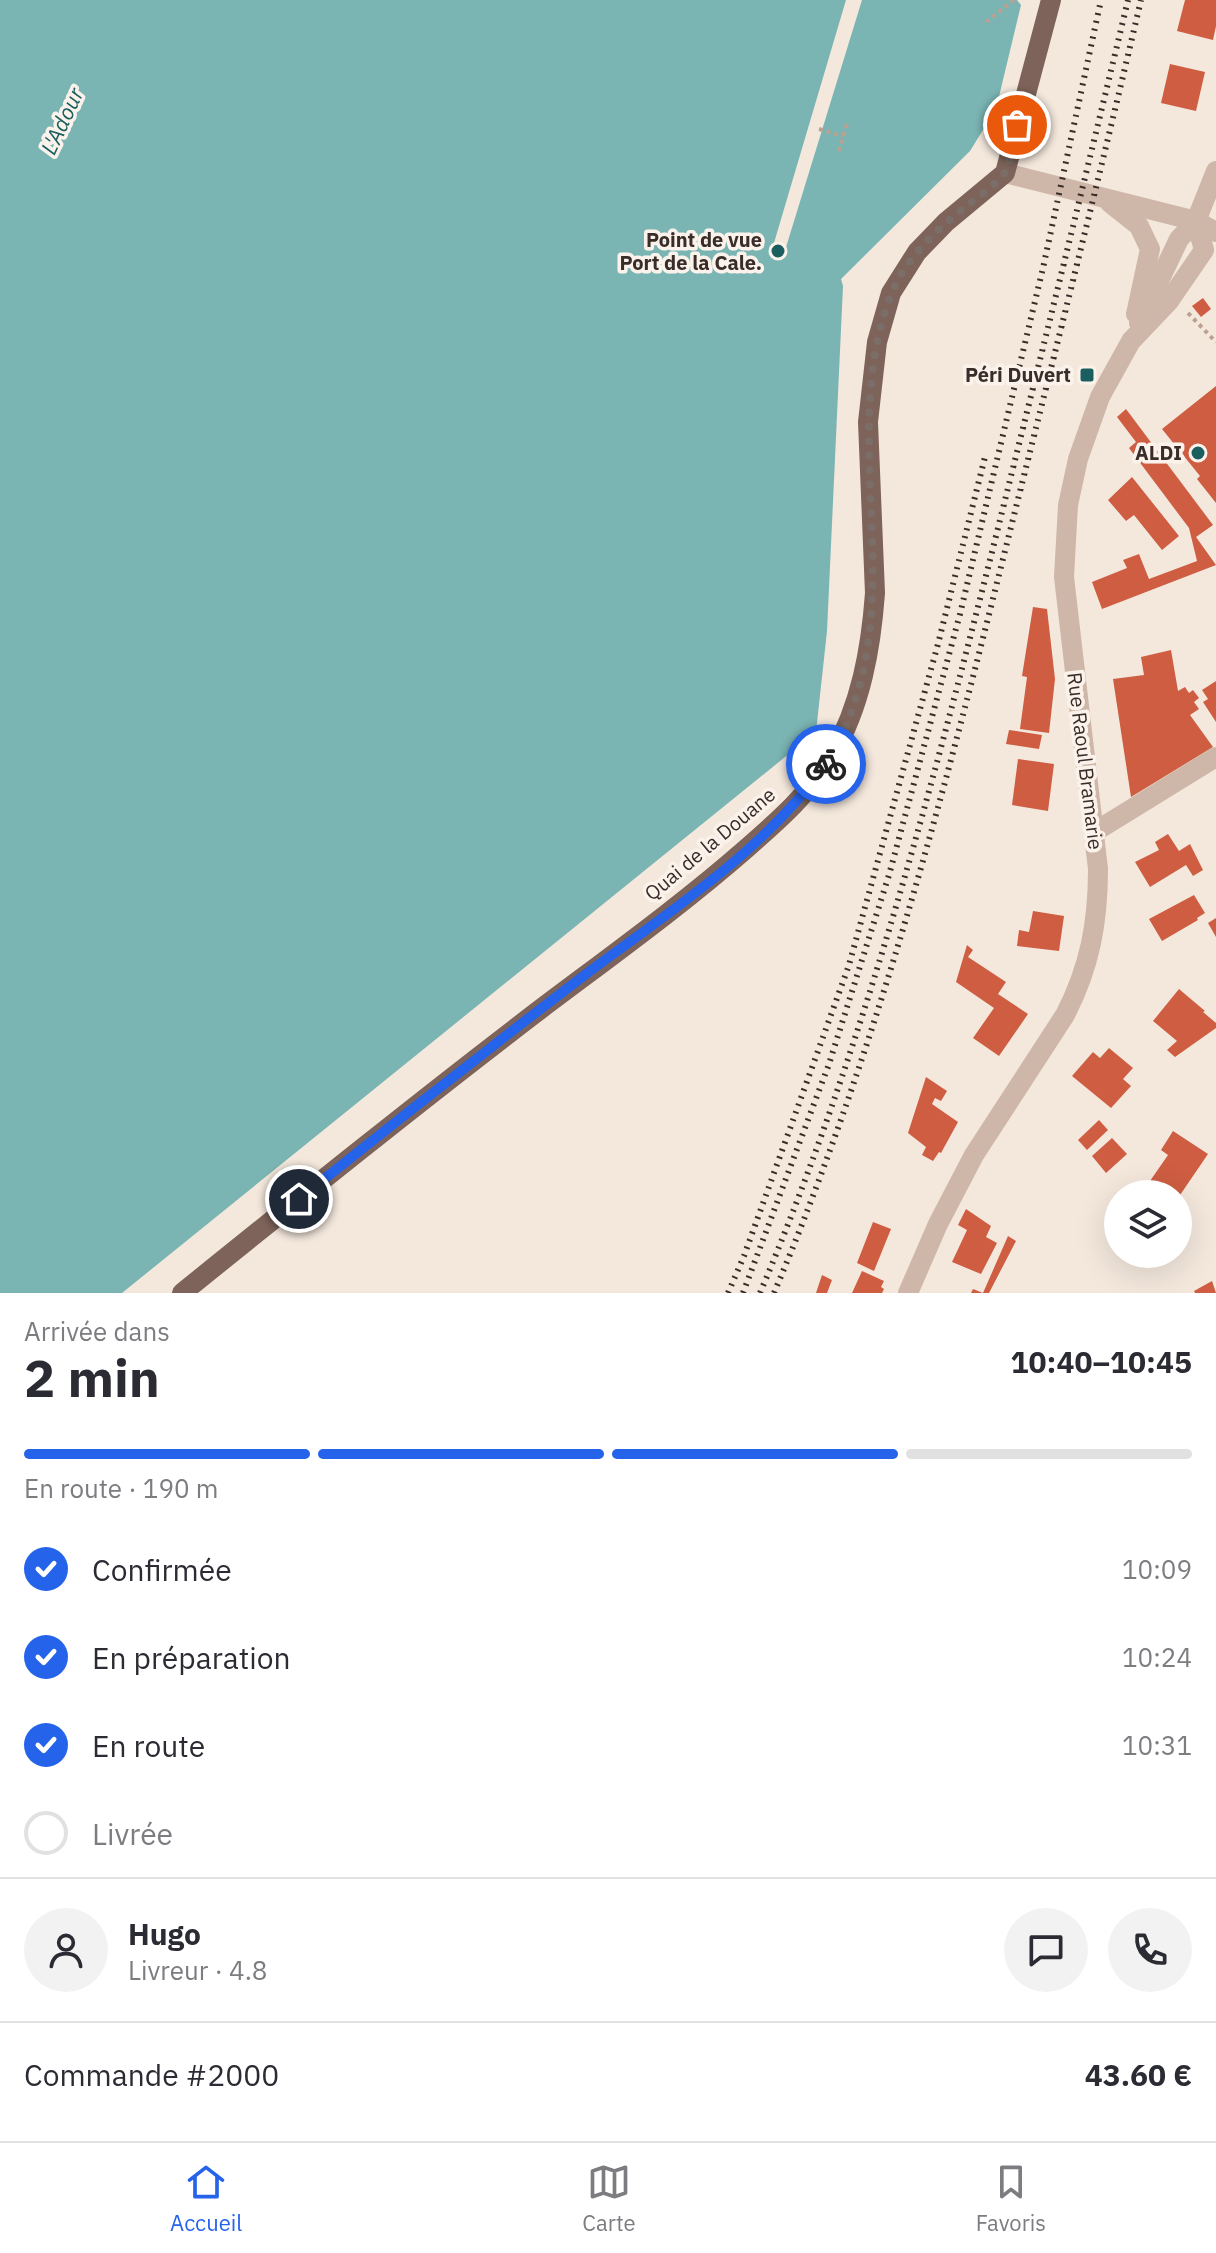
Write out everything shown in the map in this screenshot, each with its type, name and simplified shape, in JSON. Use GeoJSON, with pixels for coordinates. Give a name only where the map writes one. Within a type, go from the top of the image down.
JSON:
{"type":"FeatureCollection","features":[{"type":"Feature","properties":{"kind":"main road"},"geometry":{"type":"LineString","coordinates":[[1005,173],[1051,0]]}},
{"type":"Feature","properties":{"kind":"main road","name":"Quai de la Douane"},"geometry":{"type":"LineString","coordinates":[[182,1293],[464,1068],[713,878],[810,788],[832,756],[847,724],[870,647],[875,593],[868,422],[877,342],[891,293],[917,252],[946,222],[1005,173]]}},
{"type":"Feature","properties":{"kind":"street"},"geometry":{"type":"LineString","coordinates":[[1196,221],[1216,171]]}},
{"type":"Feature","properties":{"kind":"street"},"geometry":{"type":"LineString","coordinates":[[1005,173],[1196,221],[1216,232]]}},
{"type":"Feature","properties":{"kind":"street"},"geometry":{"type":"LineString","coordinates":[[1104,198],[1139,226],[1150,249],[1131,341]]}},
{"type":"Feature","properties":{"kind":"street","name":"Rue Raoul Bramarie"},"geometry":{"type":"LineString","coordinates":[[908,1293],[938,1224],[974,1155],[1065,1015],[1088,962],[1098,910],[1096,831],[1064,577],[1068,505],[1086,433],[1100,397],[1131,341],[1169,301],[1204,250],[1196,221]]}},
{"type":"Feature","properties":{"kind":"street"},"geometry":{"type":"LineString","coordinates":[[1096,831],[1216,757]]}},
{"type":"Feature","properties":{"kind":"path"},"geometry":{"type":"LineString","coordinates":[[986,22],[1014,0]]}},
{"type":"Feature","properties":{"kind":"path"},"geometry":{"type":"LineString","coordinates":[[839,151],[847,124]]}},
{"type":"Feature","properties":{"kind":"path"},"geometry":{"type":"LineString","coordinates":[[819,129],[843,136]]}},
{"type":"Feature","properties":{"kind":"water","name":"L'Adour"},"geometry":{"type":"Polygon","coordinates":[[[0,0],[846,0],[771,253],[783,257],[862,0],[1017,0],[1021,5],[996,109],[970,151],[841,279],[827,631],[816,732],[122,1293],[0,1293],[0,0]]]}},
{"type":"Feature","properties":{"kind":"building"},"geometry":{"type":"Polygon","coordinates":[[[1185,0],[1216,0],[1213,40],[1177,31],[1185,0]]]}},
{"type":"Feature","properties":{"kind":"building"},"geometry":{"type":"Polygon","coordinates":[[[1170,64],[1205,72],[1196,111],[1161,103],[1170,64]]]}},
{"type":"Feature","properties":{"kind":"building"},"geometry":{"type":"Polygon","coordinates":[[[1203,298],[1211,309],[1201,317],[1192,306],[1203,298]]]}},
{"type":"Feature","properties":{"kind":"building","name":"ALDI"},"geometry":{"type":"Polygon","coordinates":[[[1216,386],[1216,503],[1197,479],[1200,476],[1162,429],[1216,386]]]}},
{"type":"Feature","properties":{"kind":"building"},"geometry":{"type":"Polygon","coordinates":[[[1126,409],[1213,525],[1196,537],[1216,565],[1102,609],[1092,582],[1127,568],[1123,560],[1139,554],[1149,579],[1197,561],[1189,528],[1129,448],[1136,442],[1117,417],[1126,409]]]}},
{"type":"Feature","properties":{"kind":"building"},"geometry":{"type":"Polygon","coordinates":[[[1132,477],[1179,536],[1162,550],[1134,515],[1126,521],[1108,500],[1132,477]]]}},
{"type":"Feature","properties":{"kind":"building"},"geometry":{"type":"Polygon","coordinates":[[[1033,607],[1047,609],[1055,679],[1049,733],[1020,729],[1027,677],[1022,676],[1033,607]]]}},
{"type":"Feature","properties":{"kind":"building"},"geometry":{"type":"Polygon","coordinates":[[[1171,650],[1178,691],[1185,687],[1189,693],[1193,690],[1199,698],[1194,702],[1199,709],[1190,715],[1213,747],[1131,797],[1113,679],[1144,675],[1141,657],[1171,650]]]}},
{"type":"Feature","properties":{"kind":"building"},"geometry":{"type":"Polygon","coordinates":[[[1216,681],[1216,722],[1203,702],[1208,699],[1202,690],[1216,681]]]}},
{"type":"Feature","properties":{"kind":"building"},"geometry":{"type":"Polygon","coordinates":[[[1009,730],[1042,735],[1039,749],[1006,744],[1009,730]]]}},
{"type":"Feature","properties":{"kind":"building"},"geometry":{"type":"Polygon","coordinates":[[[1018,759],[1054,764],[1048,811],[1012,805],[1018,759]]]}},
{"type":"Feature","properties":{"kind":"building"},"geometry":{"type":"Polygon","coordinates":[[[1168,834],[1179,851],[1190,844],[1203,870],[1193,876],[1186,865],[1150,887],[1135,862],[1159,850],[1155,842],[1168,834]]]}},
{"type":"Feature","properties":{"kind":"building"},"geometry":{"type":"Polygon","coordinates":[[[1194,895],[1205,913],[1162,941],[1149,919],[1194,895]]]}},
{"type":"Feature","properties":{"kind":"building"},"geometry":{"type":"Polygon","coordinates":[[[1033,911],[1064,916],[1059,951],[1017,946],[1019,930],[1029,932],[1033,911]]]}},
{"type":"Feature","properties":{"kind":"building"},"geometry":{"type":"Polygon","coordinates":[[[1216,918],[1216,937],[1208,923],[1216,918]]]}},
{"type":"Feature","properties":{"kind":"building"},"geometry":{"type":"Polygon","coordinates":[[[967,945],[973,950],[968,957],[1006,982],[998,994],[1028,1014],[999,1056],[973,1038],[994,1008],[956,982],[967,945]]]}},
{"type":"Feature","properties":{"kind":"building"},"geometry":{"type":"Polygon","coordinates":[[[1179,989],[1205,1011],[1216,1023],[1216,1028],[1175,1057],[1167,1050],[1177,1041],[1153,1021],[1179,989]]]}},
{"type":"Feature","properties":{"kind":"building"},"geometry":{"type":"Polygon","coordinates":[[[1109,1048],[1133,1068],[1123,1079],[1131,1086],[1111,1108],[1072,1076],[1093,1052],[1100,1058],[1109,1048]]]}},
{"type":"Feature","properties":{"kind":"building"},"geometry":{"type":"Polygon","coordinates":[[[926,1077],[947,1091],[941,1101],[935,1098],[932,1104],[958,1122],[941,1153],[933,1161],[922,1155],[926,1147],[908,1133],[926,1077]]]}},
{"type":"Feature","properties":{"kind":"building"},"geometry":{"type":"Polygon","coordinates":[[[1099,1120],[1108,1130],[1087,1150],[1078,1140],[1099,1120]]]}},
{"type":"Feature","properties":{"kind":"building"},"geometry":{"type":"Polygon","coordinates":[[[1173,1131],[1208,1154],[1190,1180],[1151,1180],[1168,1155],[1161,1150],[1173,1131]]]}},
{"type":"Feature","properties":{"kind":"building"},"geometry":{"type":"Polygon","coordinates":[[[1112,1138],[1127,1154],[1106,1173],[1092,1156],[1112,1138]]]}},
{"type":"Feature","properties":{"kind":"building"},"geometry":{"type":"Polygon","coordinates":[[[966,1209],[991,1226],[986,1237],[997,1243],[981,1274],[952,1262],[967,1230],[958,1225],[966,1209]]]}},
{"type":"Feature","properties":{"kind":"building"},"geometry":{"type":"Polygon","coordinates":[[[873,1222],[891,1229],[874,1271],[857,1263],[873,1222]]]}},
{"type":"Feature","properties":{"kind":"building"},"geometry":{"type":"Polygon","coordinates":[[[1008,1236],[1016,1241],[989,1293],[983,1293],[1008,1236]]]}},
{"type":"Feature","properties":{"kind":"building"},"geometry":{"type":"Polygon","coordinates":[[[862,1271],[884,1281],[882,1293],[852,1293],[862,1271]]]}},
{"type":"Feature","properties":{"kind":"building"},"geometry":{"type":"Polygon","coordinates":[[[822,1275],[832,1280],[827,1293],[816,1293],[822,1275]]]}},
{"type":"Feature","properties":{"kind":"building"},"geometry":{"type":"Polygon","coordinates":[[[1212,1281],[1216,1293],[1195,1293],[1194,1291],[1212,1281]]]}},
{"type":"Feature","properties":{"kind":"railway"},"geometry":{"type":"LineString","coordinates":[[743,1293],[829,1064],[889,875],[960,614],[1043,268],[1101,0]]}},
{"type":"Feature","properties":{"kind":"railway"},"geometry":{"type":"LineString","coordinates":[[760,1293],[830,1112],[917,834],[992,552],[1128,0]]}},
{"type":"Feature","properties":{"kind":"railway"},"geometry":{"type":"LineString","coordinates":[[774,1293],[844,1112],[931,833],[1005,551],[1141,0]]}},
{"type":"Feature","properties":{"kind":"railway"},"geometry":{"type":"LineString","coordinates":[[728,1293],[849,965],[938,644],[986,453]]}},
{"type":"Feature","properties":{"kind":"way so far"},"geometry":{"type":"LineString","coordinates":[[826,764],[847,724],[870,647],[875,593],[868,422],[877,342],[891,293],[917,252],[946,222],[1005,173],[1017,125]]}},
{"type":"Feature","properties":{"kind":"place","name":"Point de vue Port de la Cale."},"geometry":{"type":"Point","coordinates":[778,251]}},
{"type":"Feature","properties":{"kind":"place","name":"Péri Duvert"},"geometry":{"type":"Point","coordinates":[1087,375]}},
{"type":"Feature","properties":{"kind":"place","name":"ALDI"},"geometry":{"type":"Point","coordinates":[1198,453]}},
{"type":"Feature","properties":{"kind":"route"},"geometry":{"type":"LineString","coordinates":[[299,1199],[464,1068],[713,878],[784,815],[810,788],[826,764]]}}]}
